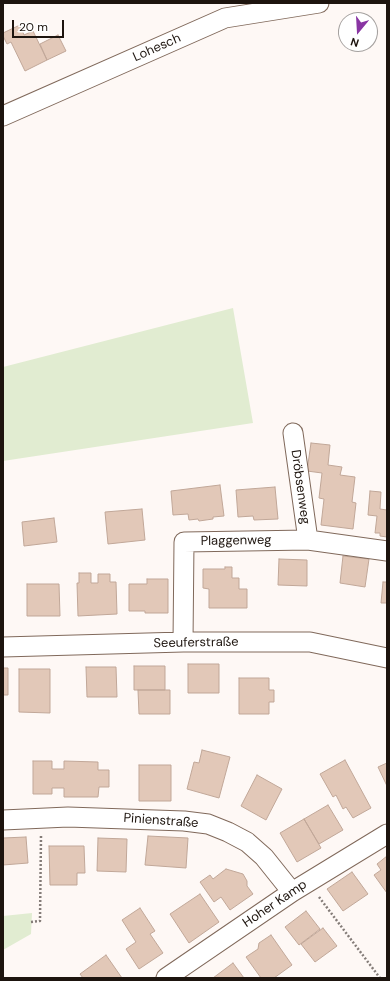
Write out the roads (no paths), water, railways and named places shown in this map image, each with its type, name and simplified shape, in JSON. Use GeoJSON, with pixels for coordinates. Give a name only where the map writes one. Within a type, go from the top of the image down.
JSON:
{"type":"FeatureCollection","features":[{"type":"Feature","properties":{"kind":"street","name":"Lohesch"},"geometry":{"type":"LineString","coordinates":[[3,116],[225,18],[319,3]]}},
{"type":"Feature","properties":{"kind":"street","name":"Dröbsenweg"},"geometry":{"type":"LineString","coordinates":[[292,433],[308,540]]}},
{"type":"Feature","properties":{"kind":"street","name":"Plaggenweg"},"geometry":{"type":"LineString","coordinates":[[183,642],[184,542],[308,540],[387,551]]}},
{"type":"Feature","properties":{"kind":"street","name":"Seeuferstraße"},"geometry":{"type":"LineString","coordinates":[[3,647],[183,642],[310,642],[387,658]]}},
{"type":"Feature","properties":{"kind":"street","name":"Pinienstraße"},"geometry":{"type":"LineString","coordinates":[[3,820],[41,817],[68,817],[184,821],[208,824],[247,842],[264,857],[292,892]]}},
{"type":"Feature","properties":{"kind":"street","name":"Hoher Kamp"},"geometry":{"type":"LineString","coordinates":[[166,978],[292,892],[387,834]]}}]}
